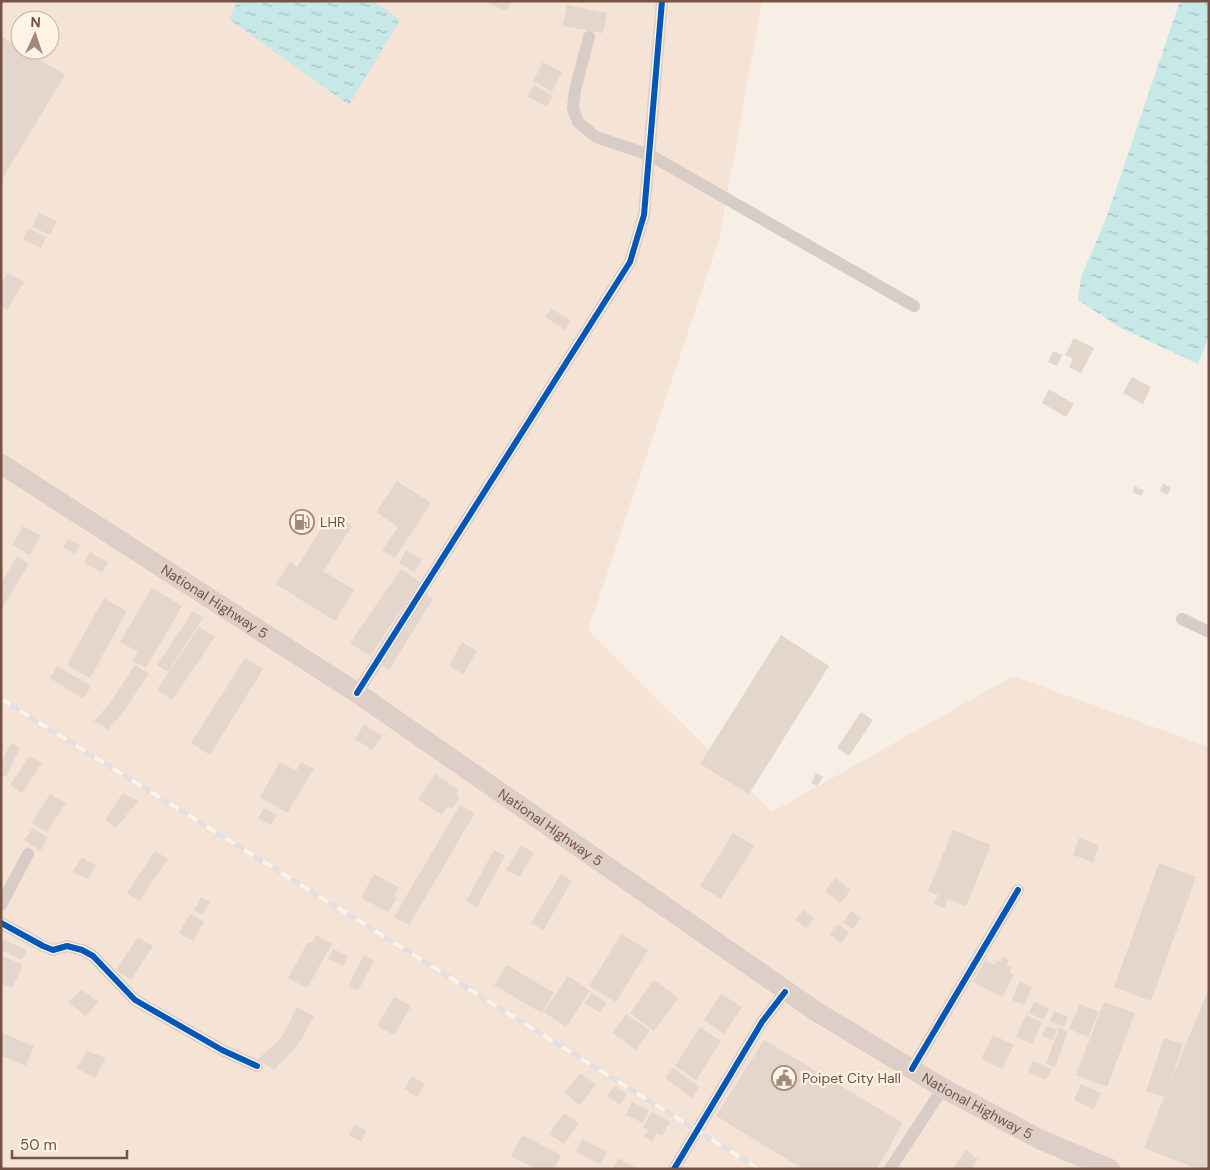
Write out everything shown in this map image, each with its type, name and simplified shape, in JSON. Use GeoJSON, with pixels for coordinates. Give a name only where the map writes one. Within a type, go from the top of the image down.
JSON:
{"type":"FeatureCollection","features":[{"type":"Feature","properties":{"kind":"highway","name":"National Highway 5"},"geometry":{"type":"LineString","coordinates":[[1,464],[358,693],[785,992],[942,1088],[1039,1139],[1110,1169]]}},
{"type":"Feature","properties":{"kind":"street"},"geometry":{"type":"LineString","coordinates":[[358,693],[630,262],[644,215],[662,1]]}},
{"type":"Feature","properties":{"kind":"street"},"geometry":{"type":"LineString","coordinates":[[589,37],[575,90],[573,108],[578,122],[596,137],[650,155],[914,306]]}},
{"type":"Feature","properties":{"kind":"street"},"geometry":{"type":"LineString","coordinates":[[1182,619],[1209,632]]}},
{"type":"Feature","properties":{"kind":"street"},"geometry":{"type":"LineString","coordinates":[[1,905],[28,854]]}},
{"type":"Feature","properties":{"kind":"street"},"geometry":{"type":"LineString","coordinates":[[912,1069],[1018,890]]}},
{"type":"Feature","properties":{"kind":"street"},"geometry":{"type":"LineString","coordinates":[[1,923],[53,950],[67,946],[82,950],[93,956],[135,1000],[222,1050],[257,1066]]}},
{"type":"Feature","properties":{"kind":"street"},"geometry":{"type":"LineString","coordinates":[[674,1169],[762,1022],[785,992]]}},
{"type":"Feature","properties":{"kind":"street"},"geometry":{"type":"LineString","coordinates":[[890,1169],[942,1088]]}},
{"type":"Feature","properties":{"kind":"shaded area"},"geometry":{"type":"Polygon","coordinates":[[[1,1],[762,1],[719,240],[588,630],[772,812],[1013,676],[1209,747],[1209,1169],[1,1169],[1,1]]]}},
{"type":"Feature","properties":{"kind":"water"},"geometry":{"type":"Polygon","coordinates":[[[237,1],[374,1],[400,20],[349,105],[229,19],[237,1]]]}},
{"type":"Feature","properties":{"kind":"water"},"geometry":{"type":"Polygon","coordinates":[[[1180,1],[1209,1],[1209,337],[1198,364],[1121,328],[1078,300],[1081,277],[1106,219],[1180,1]]]}},
{"type":"Feature","properties":{"kind":"building"},"geometry":{"type":"Polygon","coordinates":[[[490,1],[511,1],[507,11],[489,4],[490,1]]]}},
{"type":"Feature","properties":{"kind":"building"},"geometry":{"type":"Polygon","coordinates":[[[567,5],[607,13],[603,33],[563,26],[567,5]]]}},
{"type":"Feature","properties":{"kind":"building"},"geometry":{"type":"Polygon","coordinates":[[[2,37],[10,42],[10,60],[40,60],[65,75],[1,181],[2,37]]]}},
{"type":"Feature","properties":{"kind":"building"},"geometry":{"type":"Polygon","coordinates":[[[543,62],[562,72],[552,91],[533,81],[543,62]]]}},
{"type":"Feature","properties":{"kind":"building"},"geometry":{"type":"Polygon","coordinates":[[[534,85],[553,96],[547,107],[527,96],[534,85]]]}},
{"type":"Feature","properties":{"kind":"building"},"geometry":{"type":"Polygon","coordinates":[[[39,213],[57,221],[50,235],[32,227],[39,213]]]}},
{"type":"Feature","properties":{"kind":"building"},"geometry":{"type":"Polygon","coordinates":[[[29,228],[46,237],[41,248],[23,239],[29,228]]]}},
{"type":"Feature","properties":{"kind":"building"},"geometry":{"type":"Polygon","coordinates":[[[8,273],[24,282],[7,310],[1,306],[1,283],[8,273]]]}},
{"type":"Feature","properties":{"kind":"building"},"geometry":{"type":"Polygon","coordinates":[[[551,308],[571,321],[565,330],[545,317],[551,308]]]}},
{"type":"Feature","properties":{"kind":"building"},"geometry":{"type":"Polygon","coordinates":[[[1074,338],[1094,348],[1081,373],[1069,367],[1073,359],[1065,355],[1074,338]]]}},
{"type":"Feature","properties":{"kind":"building"},"geometry":{"type":"Polygon","coordinates":[[[1053,351],[1062,355],[1057,366],[1048,362],[1053,351]]]}},
{"type":"Feature","properties":{"kind":"building"},"geometry":{"type":"Polygon","coordinates":[[[1132,377],[1151,387],[1143,404],[1123,393],[1132,377]]]}},
{"type":"Feature","properties":{"kind":"building"},"geometry":{"type":"Polygon","coordinates":[[[1049,389],[1074,404],[1066,417],[1042,403],[1049,389]]]}},
{"type":"Feature","properties":{"kind":"building"},"geometry":{"type":"Polygon","coordinates":[[[397,481],[431,503],[395,558],[382,550],[398,527],[376,512],[397,481]]]}},
{"type":"Feature","properties":{"kind":"building"},"geometry":{"type":"Polygon","coordinates":[[[1163,483],[1171,488],[1167,495],[1160,491],[1163,483]]]}},
{"type":"Feature","properties":{"kind":"building"},"geometry":{"type":"Polygon","coordinates":[[[1135,486],[1144,491],[1141,496],[1132,492],[1135,486]]]}},
{"type":"Feature","properties":{"kind":"building"},"geometry":{"type":"Polygon","coordinates":[[[331,513],[352,526],[323,571],[354,590],[335,621],[276,584],[290,562],[297,567],[331,513]]]}},
{"type":"Feature","properties":{"kind":"building"},"geometry":{"type":"Polygon","coordinates":[[[23,526],[41,536],[30,555],[12,545],[23,526]]]}},
{"type":"Feature","properties":{"kind":"building"},"geometry":{"type":"Polygon","coordinates":[[[69,539],[80,545],[75,554],[63,547],[69,539]]]}},
{"type":"Feature","properties":{"kind":"building"},"geometry":{"type":"Polygon","coordinates":[[[406,550],[422,560],[414,572],[399,563],[406,550]]]}},
{"type":"Feature","properties":{"kind":"building"},"geometry":{"type":"Polygon","coordinates":[[[90,552],[108,562],[102,573],[84,562],[90,552]]]}},
{"type":"Feature","properties":{"kind":"building"},"geometry":{"type":"Polygon","coordinates":[[[17,556],[29,564],[1,610],[1,583],[17,556]]]}},
{"type":"Feature","properties":{"kind":"building"},"geometry":{"type":"Polygon","coordinates":[[[401,569],[420,582],[370,656],[350,643],[401,569]]]}},
{"type":"Feature","properties":{"kind":"building"},"geometry":{"type":"Polygon","coordinates":[[[152,588],[182,606],[146,668],[133,661],[138,652],[120,642],[152,588]]]}},
{"type":"Feature","properties":{"kind":"building"},"geometry":{"type":"Polygon","coordinates":[[[423,593],[433,599],[389,670],[379,664],[423,593]]]}},
{"type":"Feature","properties":{"kind":"building"},"geometry":{"type":"Polygon","coordinates":[[[104,598],[127,611],[90,678],[67,665],[104,598]]]}},
{"type":"Feature","properties":{"kind":"building"},"geometry":{"type":"Polygon","coordinates":[[[193,611],[203,618],[168,672],[157,665],[193,611]]]}},
{"type":"Feature","properties":{"kind":"building"},"geometry":{"type":"Polygon","coordinates":[[[199,627],[215,637],[172,700],[157,690],[199,627]]]}},
{"type":"Feature","properties":{"kind":"building"},"geometry":{"type":"Polygon","coordinates":[[[781,635],[829,666],[749,794],[700,764],[781,635]]]}},
{"type":"Feature","properties":{"kind":"building"},"geometry":{"type":"Polygon","coordinates":[[[462,642],[477,651],[463,674],[449,666],[462,642]]]}},
{"type":"Feature","properties":{"kind":"building"},"geometry":{"type":"Polygon","coordinates":[[[245,658],[263,669],[210,755],[191,743],[245,658]]]}},
{"type":"Feature","properties":{"kind":"building"},"geometry":{"type":"Polygon","coordinates":[[[135,665],[149,674],[108,730],[94,721],[110,703],[135,665]]]}},
{"type":"Feature","properties":{"kind":"building"},"geometry":{"type":"Polygon","coordinates":[[[57,666],[91,686],[83,699],[50,678],[57,666]]]}},
{"type":"Feature","properties":{"kind":"building"},"geometry":{"type":"Polygon","coordinates":[[[861,712],[873,720],[849,756],[837,748],[861,712]]]}},
{"type":"Feature","properties":{"kind":"building"},"geometry":{"type":"Polygon","coordinates":[[[364,724],[382,736],[372,750],[355,739],[364,724]]]}},
{"type":"Feature","properties":{"kind":"building"},"geometry":{"type":"Polygon","coordinates":[[[11,743],[20,748],[6,777],[1,775],[1,763],[11,743]]]}},
{"type":"Feature","properties":{"kind":"building"},"geometry":{"type":"Polygon","coordinates":[[[30,756],[42,763],[22,793],[10,785],[30,756]]]}},
{"type":"Feature","properties":{"kind":"building"},"geometry":{"type":"Polygon","coordinates":[[[280,762],[296,771],[301,762],[314,769],[287,813],[260,797],[280,762]]]}},
{"type":"Feature","properties":{"kind":"building"},"geometry":{"type":"Polygon","coordinates":[[[816,773],[823,777],[817,786],[811,783],[816,773]]]}},
{"type":"Feature","properties":{"kind":"building"},"geometry":{"type":"Polygon","coordinates":[[[435,774],[459,790],[456,795],[459,798],[452,809],[448,806],[442,815],[418,799],[435,774]]]}},
{"type":"Feature","properties":{"kind":"building"},"geometry":{"type":"Polygon","coordinates":[[[123,793],[138,801],[116,828],[105,820],[123,793]]]}},
{"type":"Feature","properties":{"kind":"building"},"geometry":{"type":"Polygon","coordinates":[[[50,794],[66,803],[47,832],[32,823],[50,794]]]}},
{"type":"Feature","properties":{"kind":"building"},"geometry":{"type":"Polygon","coordinates":[[[460,805],[475,813],[409,925],[394,917],[460,805]]]}},
{"type":"Feature","properties":{"kind":"building"},"geometry":{"type":"Polygon","coordinates":[[[264,808],[277,815],[271,825],[258,818],[264,808]]]}},
{"type":"Feature","properties":{"kind":"building"},"geometry":{"type":"Polygon","coordinates":[[[33,828],[48,838],[40,851],[24,840],[33,828]]]}},
{"type":"Feature","properties":{"kind":"building"},"geometry":{"type":"Polygon","coordinates":[[[953,830],[991,845],[966,906],[948,899],[944,908],[934,904],[938,895],[928,891],[953,830]]]}},
{"type":"Feature","properties":{"kind":"building"},"geometry":{"type":"Polygon","coordinates":[[[733,833],[754,846],[721,899],[700,886],[733,833]]]}},
{"type":"Feature","properties":{"kind":"building"},"geometry":{"type":"Polygon","coordinates":[[[1079,838],[1099,845],[1093,862],[1073,855],[1079,838]]]}},
{"type":"Feature","properties":{"kind":"building"},"geometry":{"type":"Polygon","coordinates":[[[521,845],[534,853],[519,877],[506,870],[521,845]]]}},
{"type":"Feature","properties":{"kind":"building"},"geometry":{"type":"Polygon","coordinates":[[[494,850],[505,856],[477,907],[466,901],[494,850]]]}},
{"type":"Feature","properties":{"kind":"building"},"geometry":{"type":"Polygon","coordinates":[[[155,851],[168,859],[139,901],[127,893],[155,851]]]}},
{"type":"Feature","properties":{"kind":"building"},"geometry":{"type":"Polygon","coordinates":[[[82,858],[96,865],[88,879],[72,872],[82,858]]]}},
{"type":"Feature","properties":{"kind":"building"},"geometry":{"type":"Polygon","coordinates":[[[1159,863],[1196,877],[1151,1001],[1114,987],[1159,863]]]}},
{"type":"Feature","properties":{"kind":"building"},"geometry":{"type":"Polygon","coordinates":[[[374,874],[399,887],[394,896],[397,898],[388,912],[361,898],[374,874]]]}},
{"type":"Feature","properties":{"kind":"building"},"geometry":{"type":"Polygon","coordinates":[[[561,874],[572,881],[543,930],[531,923],[561,874]]]}},
{"type":"Feature","properties":{"kind":"building"},"geometry":{"type":"Polygon","coordinates":[[[835,878],[851,890],[840,903],[825,891],[835,878]]]}},
{"type":"Feature","properties":{"kind":"building"},"geometry":{"type":"Polygon","coordinates":[[[201,897],[210,902],[202,915],[194,910],[201,897]]]}},
{"type":"Feature","properties":{"kind":"building"},"geometry":{"type":"Polygon","coordinates":[[[803,910],[814,918],[806,928],[795,920],[803,910]]]}},
{"type":"Feature","properties":{"kind":"building"},"geometry":{"type":"Polygon","coordinates":[[[851,911],[861,918],[853,929],[843,922],[851,911]]]}},
{"type":"Feature","properties":{"kind":"building"},"geometry":{"type":"Polygon","coordinates":[[[190,914],[204,922],[193,941],[179,933],[190,914]]]}},
{"type":"Feature","properties":{"kind":"building"},"geometry":{"type":"Polygon","coordinates":[[[838,924],[849,933],[841,943],[829,934],[838,924]]]}},
{"type":"Feature","properties":{"kind":"building"},"geometry":{"type":"Polygon","coordinates":[[[621,934],[648,950],[616,1002],[589,986],[621,934]]]}},
{"type":"Feature","properties":{"kind":"building"},"geometry":{"type":"Polygon","coordinates":[[[316,935],[332,944],[307,988],[288,978],[308,942],[312,943],[316,935]]]}},
{"type":"Feature","properties":{"kind":"building"},"geometry":{"type":"Polygon","coordinates":[[[138,937],[153,946],[131,980],[116,970],[138,937]]]}},
{"type":"Feature","properties":{"kind":"building"},"geometry":{"type":"Polygon","coordinates":[[[1,938],[27,950],[22,960],[1,950],[1,938]]]}},
{"type":"Feature","properties":{"kind":"building"},"geometry":{"type":"Polygon","coordinates":[[[333,949],[348,956],[343,966],[328,959],[333,949]]]}},
{"type":"Feature","properties":{"kind":"building"},"geometry":{"type":"Polygon","coordinates":[[[1,955],[23,965],[12,988],[1,983],[1,955]]]}},
{"type":"Feature","properties":{"kind":"building"},"geometry":{"type":"Polygon","coordinates":[[[364,955],[374,960],[358,991],[348,986],[364,955]]]}},
{"type":"Feature","properties":{"kind":"building"},"geometry":{"type":"Polygon","coordinates":[[[1003,957],[1009,960],[1006,965],[1012,968],[1009,972],[1014,975],[1002,997],[973,982],[985,960],[994,965],[997,960],[1001,962],[1003,957]]]}},
{"type":"Feature","properties":{"kind":"building"},"geometry":{"type":"Polygon","coordinates":[[[507,965],[554,993],[542,1013],[494,985],[507,965]]]}},
{"type":"Feature","properties":{"kind":"building"},"geometry":{"type":"Polygon","coordinates":[[[568,976],[590,991],[566,1027],[544,1012],[568,976]]]}},
{"type":"Feature","properties":{"kind":"building"},"geometry":{"type":"Polygon","coordinates":[[[654,980],[679,998],[654,1031],[630,1013],[654,980]]]}},
{"type":"Feature","properties":{"kind":"building"},"geometry":{"type":"Polygon","coordinates":[[[1020,981],[1032,987],[1024,1005],[1012,1000],[1020,981]]]}},
{"type":"Feature","properties":{"kind":"building"},"geometry":{"type":"Polygon","coordinates":[[[1209,988],[1209,1169],[1198,1169],[1144,1148],[1164,1097],[1146,1091],[1164,1038],[1183,1044],[1170,1083],[1209,988]]]}},
{"type":"Feature","properties":{"kind":"building"},"geometry":{"type":"Polygon","coordinates":[[[82,990],[99,1002],[85,1016],[68,1002],[82,990]]]}},
{"type":"Feature","properties":{"kind":"building"},"geometry":{"type":"Polygon","coordinates":[[[592,993],[607,1003],[600,1013],[585,1003],[592,993]]]}},
{"type":"Feature","properties":{"kind":"building"},"geometry":{"type":"Polygon","coordinates":[[[721,994],[742,1007],[724,1034],[704,1020],[721,994]]]}},
{"type":"Feature","properties":{"kind":"building"},"geometry":{"type":"Polygon","coordinates":[[[394,997],[411,1006],[394,1035],[377,1026],[394,997]]]}},
{"type":"Feature","properties":{"kind":"building"},"geometry":{"type":"Polygon","coordinates":[[[1034,1002],[1049,1008],[1044,1020],[1029,1013],[1034,1002]]]}},
{"type":"Feature","properties":{"kind":"building"},"geometry":{"type":"Polygon","coordinates":[[[1104,1002],[1135,1013],[1107,1087],[1076,1075],[1104,1002]]]}},
{"type":"Feature","properties":{"kind":"building"},"geometry":{"type":"Polygon","coordinates":[[[1080,1004],[1099,1012],[1088,1037],[1069,1029],[1080,1004]]]}},
{"type":"Feature","properties":{"kind":"building"},"geometry":{"type":"Polygon","coordinates":[[[297,1007],[314,1016],[298,1045],[274,1070],[258,1059],[282,1037],[297,1007]]]}},
{"type":"Feature","properties":{"kind":"building"},"geometry":{"type":"Polygon","coordinates":[[[1054,1011],[1068,1017],[1064,1027],[1050,1021],[1054,1011]]]}},
{"type":"Feature","properties":{"kind":"building"},"geometry":{"type":"Polygon","coordinates":[[[626,1014],[650,1030],[636,1050],[612,1033],[626,1014]]]}},
{"type":"Feature","properties":{"kind":"building"},"geometry":{"type":"Polygon","coordinates":[[[1026,1015],[1042,1022],[1032,1044],[1016,1037],[1026,1015]]]}},
{"type":"Feature","properties":{"kind":"building"},"geometry":{"type":"Polygon","coordinates":[[[1046,1026],[1057,1029],[1053,1040],[1042,1036],[1046,1026]]]}},
{"type":"Feature","properties":{"kind":"building"},"geometry":{"type":"Polygon","coordinates":[[[700,1027],[721,1041],[696,1080],[675,1066],[700,1027]]]}},
{"type":"Feature","properties":{"kind":"building"},"geometry":{"type":"Polygon","coordinates":[[[1059,1028],[1068,1031],[1055,1067],[1046,1064],[1059,1028]]]}},
{"type":"Feature","properties":{"kind":"building"},"geometry":{"type":"Polygon","coordinates":[[[4,1034],[34,1046],[26,1066],[1,1056],[1,1041],[4,1034]]]}},
{"type":"Feature","properties":{"kind":"building"},"geometry":{"type":"Polygon","coordinates":[[[993,1035],[1014,1045],[1002,1069],[981,1059],[993,1035]]]}},
{"type":"Feature","properties":{"kind":"building","name":"Poipet City Hall"},"geometry":{"type":"Polygon","coordinates":[[[764,1040],[903,1123],[877,1169],[803,1169],[716,1116],[764,1040]]]}},
{"type":"Feature","properties":{"kind":"building"},"geometry":{"type":"Polygon","coordinates":[[[87,1051],[106,1058],[95,1078],[76,1068],[87,1051]]]}},
{"type":"Feature","properties":{"kind":"building"},"geometry":{"type":"Polygon","coordinates":[[[1033,1061],[1052,1069],[1046,1080],[1028,1072],[1033,1061]]]}},
{"type":"Feature","properties":{"kind":"building"},"geometry":{"type":"Polygon","coordinates":[[[673,1068],[700,1087],[692,1098],[665,1078],[673,1068]]]}},
{"type":"Feature","properties":{"kind":"building"},"geometry":{"type":"Polygon","coordinates":[[[580,1073],[596,1085],[580,1105],[564,1093],[580,1073]]]}},
{"type":"Feature","properties":{"kind":"building"},"geometry":{"type":"Polygon","coordinates":[[[412,1076],[425,1084],[417,1097],[404,1089],[412,1076]]]}},
{"type":"Feature","properties":{"kind":"building"},"geometry":{"type":"Polygon","coordinates":[[[1081,1084],[1101,1093],[1094,1109],[1074,1100],[1081,1084]]]}},
{"type":"Feature","properties":{"kind":"building"},"geometry":{"type":"Polygon","coordinates":[[[615,1086],[627,1094],[620,1105],[607,1096],[615,1086]]]}},
{"type":"Feature","properties":{"kind":"building"},"geometry":{"type":"Polygon","coordinates":[[[632,1102],[649,1110],[643,1123],[626,1115],[632,1102]]]}},
{"type":"Feature","properties":{"kind":"building"},"geometry":{"type":"Polygon","coordinates":[[[652,1112],[670,1122],[662,1136],[657,1133],[652,1142],[644,1137],[648,1130],[643,1127],[652,1112]]]}},
{"type":"Feature","properties":{"kind":"building"},"geometry":{"type":"Polygon","coordinates":[[[564,1113],[579,1123],[564,1144],[549,1134],[564,1113]]]}},
{"type":"Feature","properties":{"kind":"building"},"geometry":{"type":"Polygon","coordinates":[[[355,1124],[367,1131],[361,1142],[349,1135],[355,1124]]]}},
{"type":"Feature","properties":{"kind":"building"},"geometry":{"type":"Polygon","coordinates":[[[522,1135],[561,1155],[554,1169],[535,1169],[511,1156],[522,1135]]]}},
{"type":"Feature","properties":{"kind":"building"},"geometry":{"type":"Polygon","coordinates":[[[582,1139],[607,1152],[600,1164],[576,1152],[582,1139]]]}},
{"type":"Feature","properties":{"kind":"building"},"geometry":{"type":"Polygon","coordinates":[[[966,1150],[978,1159],[971,1169],[952,1169],[966,1150]]]}},
{"type":"Feature","properties":{"kind":"building"},"geometry":{"type":"Polygon","coordinates":[[[618,1158],[638,1169],[613,1169],[618,1158]]]}},
{"type":"Feature","properties":{"kind":"railway"},"geometry":{"type":"LineString","coordinates":[[1,699],[759,1169]]}},
{"type":"Feature","properties":{"kind":"cycle path"},"geometry":{"type":"LineString","coordinates":[[357,693],[630,262],[644,215],[662,1]]}},
{"type":"Feature","properties":{"kind":"cycle path"},"geometry":{"type":"LineString","coordinates":[[912,1069],[1018,890]]}},
{"type":"Feature","properties":{"kind":"cycle path"},"geometry":{"type":"LineString","coordinates":[[1,923],[53,950],[67,946],[82,950],[93,956],[135,1000],[222,1050],[257,1066]]}},
{"type":"Feature","properties":{"kind":"cycle path"},"geometry":{"type":"LineString","coordinates":[[674,1169],[762,1022],[785,992]]}},
{"type":"Feature","properties":{"kind":"place","name":"LHR"},"geometry":{"type":"Point","coordinates":[302,522]}},
{"type":"Feature","properties":{"kind":"place","name":"Poipet City Hall"},"geometry":{"type":"Point","coordinates":[784,1078]}}]}
